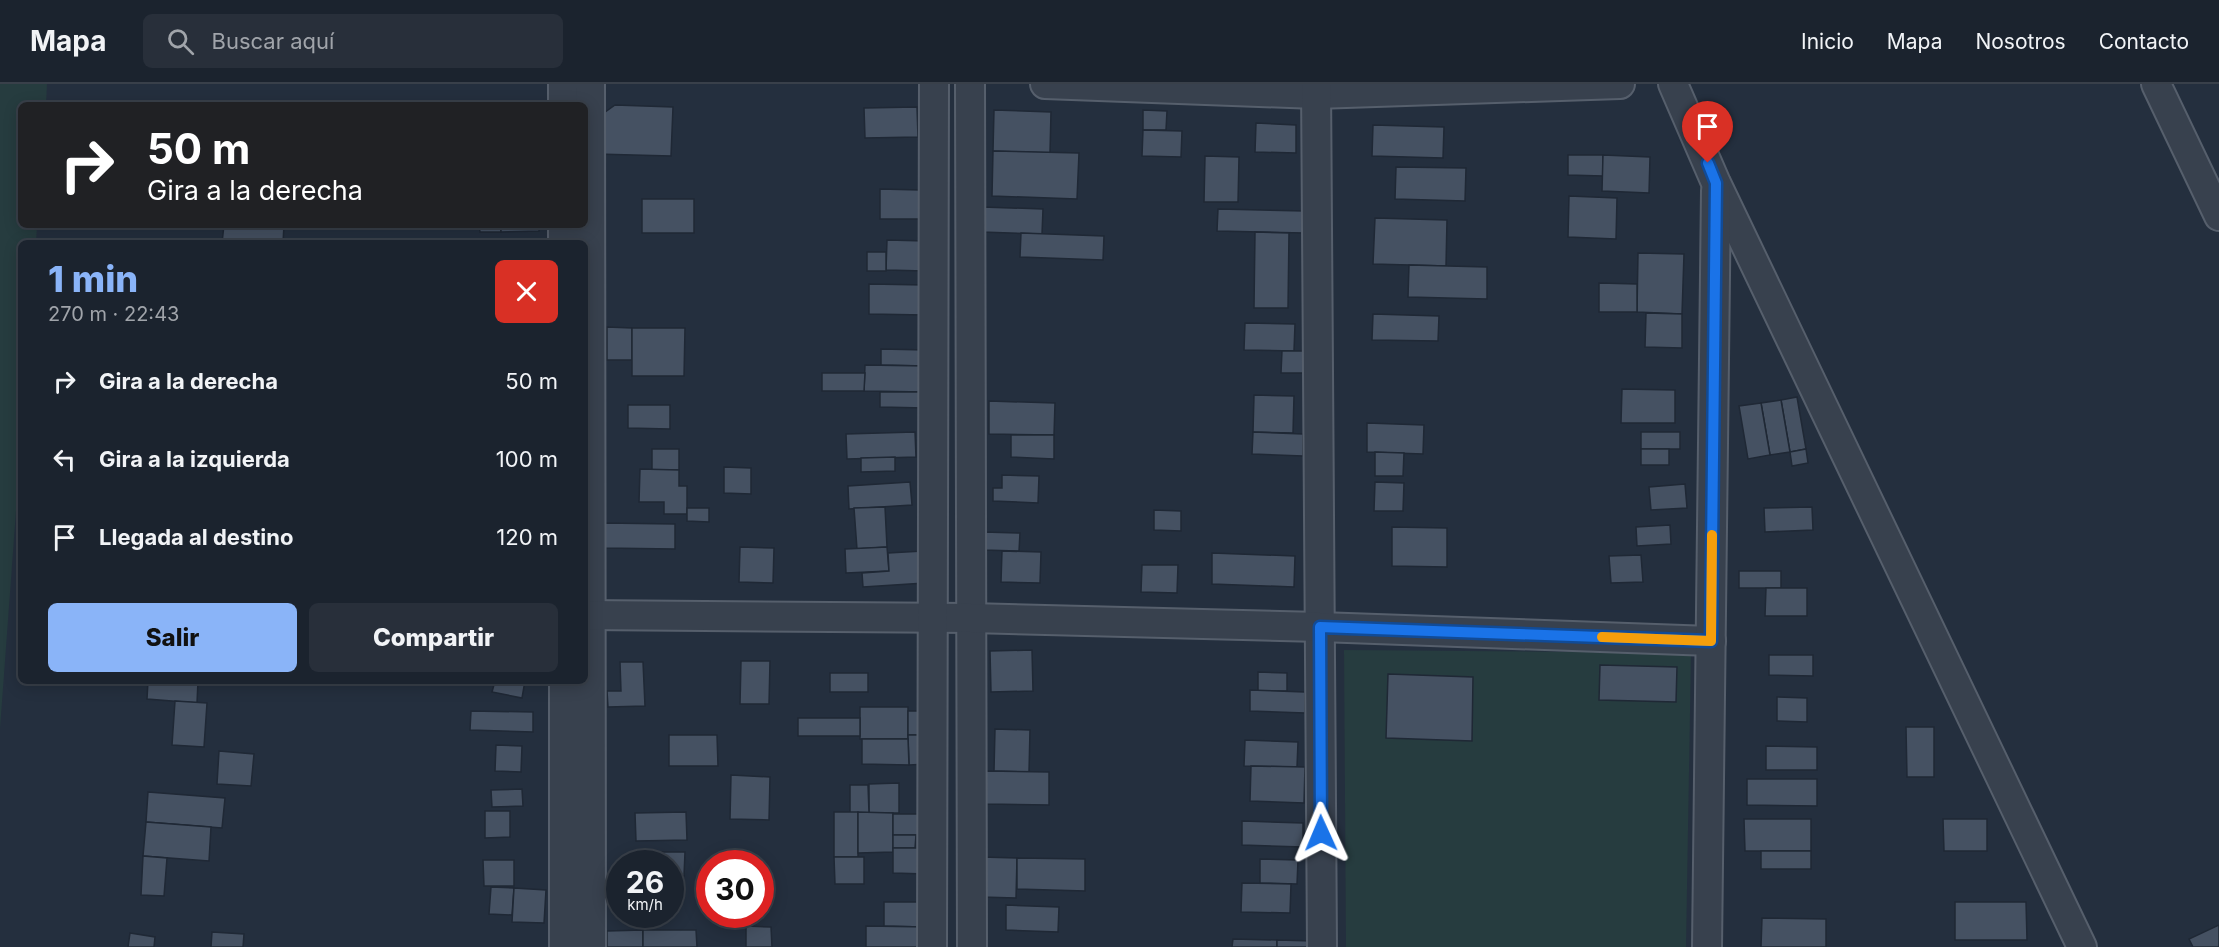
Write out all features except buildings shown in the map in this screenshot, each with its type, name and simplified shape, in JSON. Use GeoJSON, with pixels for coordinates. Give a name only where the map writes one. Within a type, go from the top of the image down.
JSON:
{"type":"FeatureCollection","features":[{"type":"Feature","properties":{"kind":"street"},"geometry":{"type":"LineString","coordinates":[[563,84],[563,102]]}},
{"type":"Feature","properties":{"kind":"street"},"geometry":{"type":"LineString","coordinates":[[590,84],[588,615],[591,947]]}},
{"type":"Feature","properties":{"kind":"street"},"geometry":{"type":"LineString","coordinates":[[932,947],[934,84]]}},
{"type":"Feature","properties":{"kind":"street"},"geometry":{"type":"LineString","coordinates":[[970,84],[972,947]]}},
{"type":"Feature","properties":{"kind":"street"},"geometry":{"type":"LineString","coordinates":[[1045,84],[1316,89],[1620,84]]}},
{"type":"Feature","properties":{"kind":"street"},"geometry":{"type":"LineString","coordinates":[[1673,84],[1716,183],[2082,947]]}},
{"type":"Feature","properties":{"kind":"street"},"geometry":{"type":"LineString","coordinates":[[2156,84],[2219,216]]}},
{"type":"Feature","properties":{"kind":"street"},"geometry":{"type":"LineString","coordinates":[[1316,89],[1322,947]]}},
{"type":"Feature","properties":{"kind":"street"},"geometry":{"type":"LineString","coordinates":[[1707,947],[1716,183]]}},
{"type":"Feature","properties":{"kind":"street"},"geometry":{"type":"LineString","coordinates":[[588,615],[971,618],[1320,627],[1711,641]]}},
{"type":"Feature","properties":{"kind":"street"},"geometry":{"type":"LineString","coordinates":[[564,684],[564,947]]}},
{"type":"Feature","properties":{"kind":"green space"},"geometry":{"type":"Polygon","coordinates":[[[0,84],[47,84],[46,102],[18,102],[18,228],[37,228],[36,240],[18,240],[18,484],[0,729],[0,84]]]}},
{"type":"Feature","properties":{"kind":"green space"},"geometry":{"type":"Polygon","coordinates":[[[1344,650],[1691,653],[1686,947],[1346,947],[1344,650]]]}},
{"type":"Feature","properties":{"kind":"slow traffic"},"geometry":{"type":"LineString","coordinates":[[1602,637],[1711,641],[1712,535]]}},
{"type":"Feature","properties":{"kind":"route"},"geometry":{"type":"LineString","coordinates":[[1321,833],[1320,627],[1711,641],[1716,183],[1708,163]]}}]}
